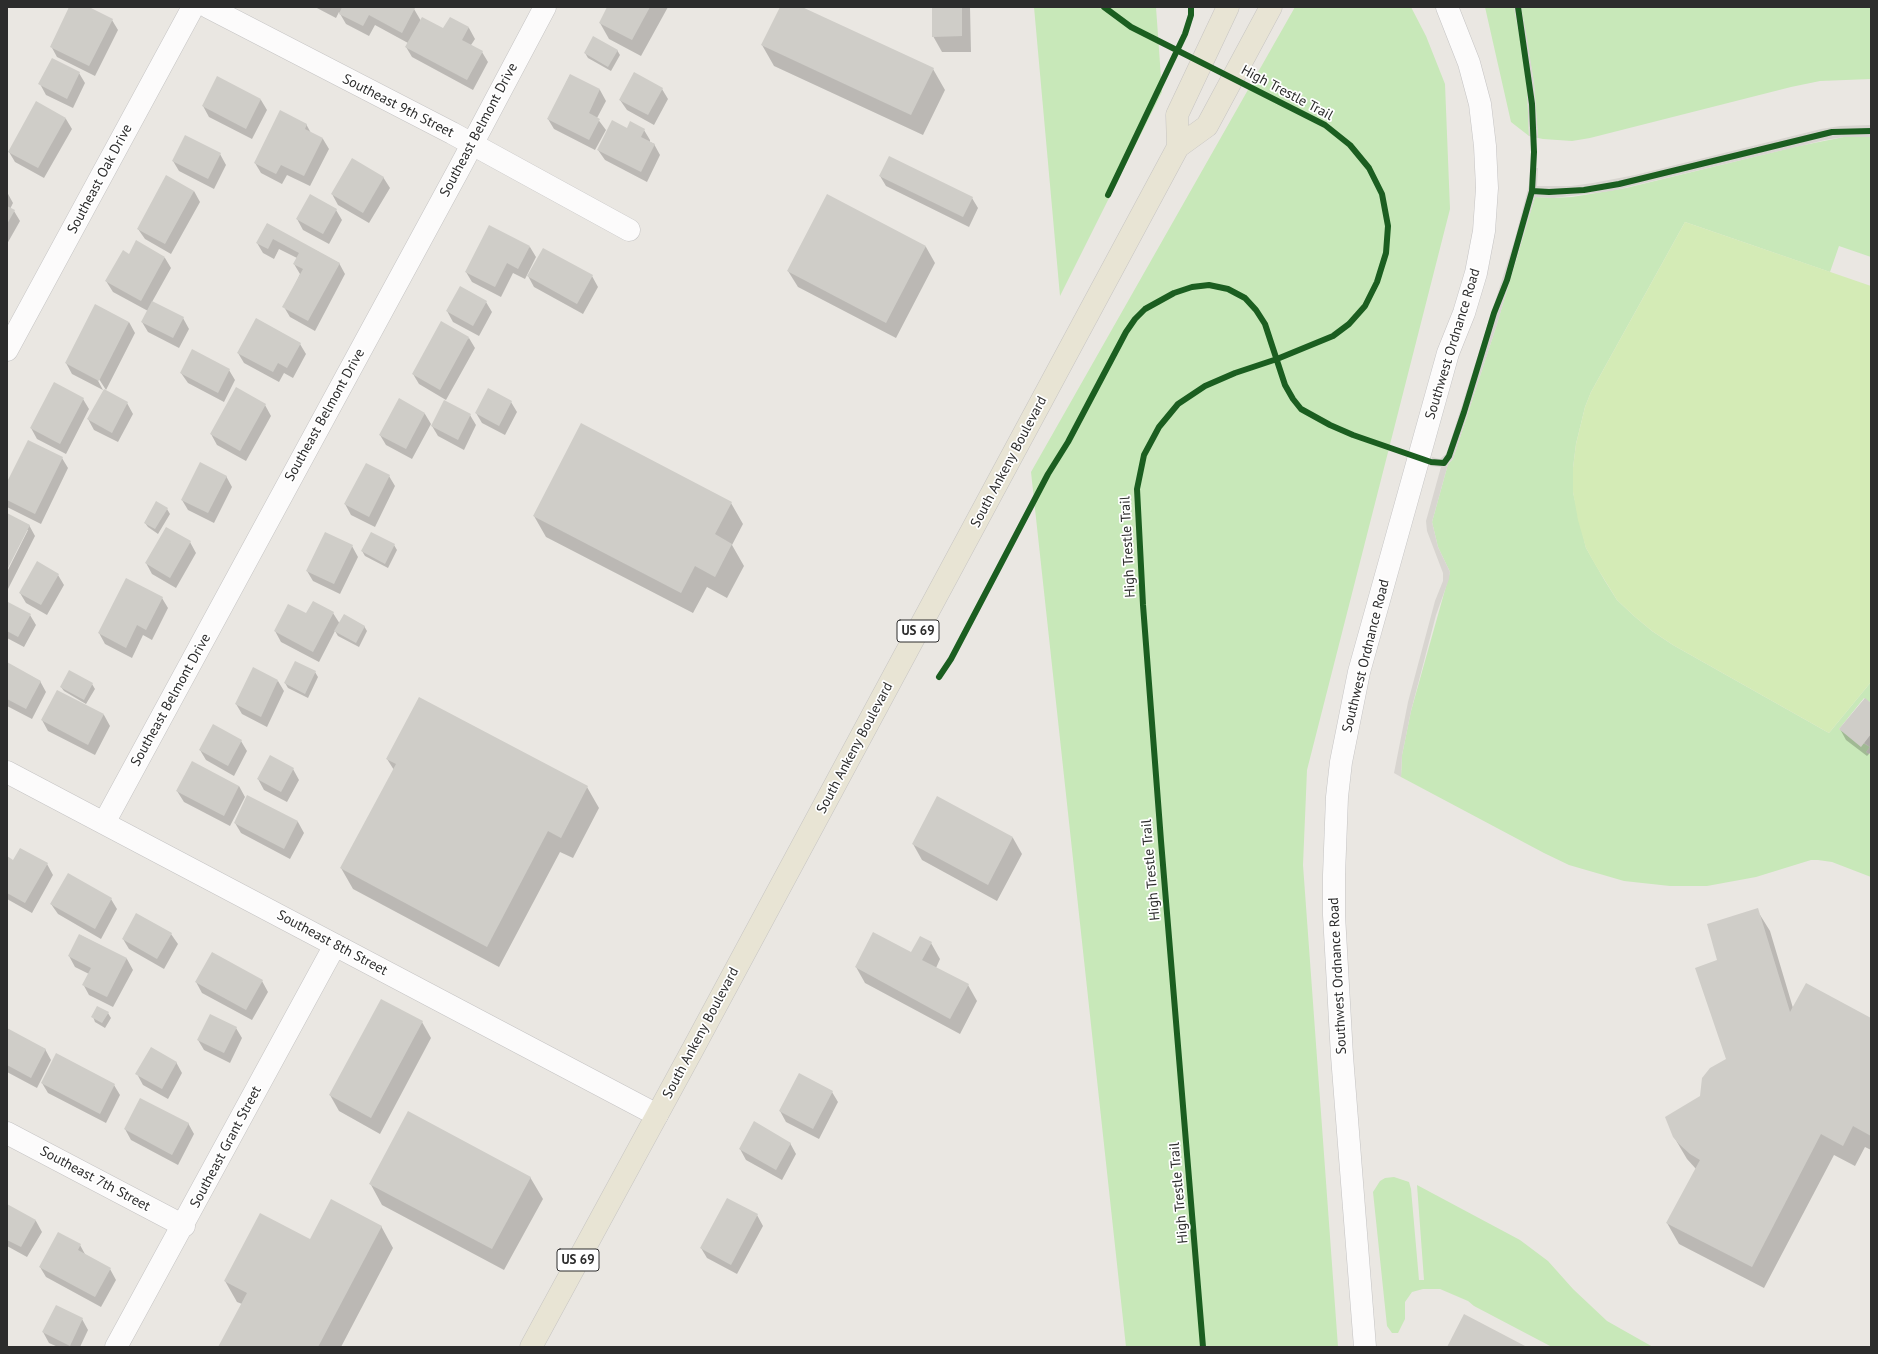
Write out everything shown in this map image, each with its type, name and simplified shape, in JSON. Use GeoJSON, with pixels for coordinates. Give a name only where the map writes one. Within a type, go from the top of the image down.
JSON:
{"type":"FeatureCollection","features":[{"type":"Feature","properties":{"kind":"main road"},"geometry":{"type":"LineString","coordinates":[[1178,147],[1177,115],[1228,7]]}},
{"type":"Feature","properties":{"kind":"main road","name":"South Ankeny Boulevard"},"geometry":{"type":"LineString","coordinates":[[531,1347],[1178,147],[1207,126],[1271,7]]}},
{"type":"Feature","properties":{"kind":"street","name":"Southeast Oak Drive"},"geometry":{"type":"LineString","coordinates":[[7,350],[193,7]]}},
{"type":"Feature","properties":{"kind":"street","name":"Southeast 9th Street"},"geometry":{"type":"LineString","coordinates":[[208,7],[472,144],[629,230]]}},
{"type":"Feature","properties":{"kind":"street","name":"Southeast Belmont Drive"},"geometry":{"type":"LineString","coordinates":[[104,823],[545,7]]}},
{"type":"Feature","properties":{"kind":"street","name":"Southwest Ordnance Road"},"geometry":{"type":"LineString","coordinates":[[1365,1347],[1342,1056],[1334,916],[1336,797],[1346,735],[1359,672],[1448,353],[1464,313],[1476,273],[1484,231],[1487,188],[1485,146],[1480,104],[1470,62],[1448,7]]}},
{"type":"Feature","properties":{"kind":"street","name":"Southeast 8th Street"},"geometry":{"type":"LineString","coordinates":[[7,772],[657,1115]]}},
{"type":"Feature","properties":{"kind":"street","name":"Southeast Grant Street"},"geometry":{"type":"LineString","coordinates":[[116,1347],[184,1226],[335,945]]}},
{"type":"Feature","properties":{"kind":"street","name":"Southeast 7th Street"},"geometry":{"type":"LineString","coordinates":[[7,1133],[184,1226]]}},
{"type":"Feature","properties":{"kind":"green space"},"geometry":{"type":"Polygon","coordinates":[[[1034,7],[1156,7],[1162,92],[1060,296],[1034,7]]]}},
{"type":"Feature","properties":{"kind":"green space"},"geometry":{"type":"Polygon","coordinates":[[[1295,7],[1411,7],[1426,36],[1445,84],[1450,209],[1307,770],[1303,865],[1338,1347],[1126,1347],[1031,472],[1295,7]]]}},
{"type":"Feature","properties":{"kind":"green space"},"geometry":{"type":"Polygon","coordinates":[[[1485,7],[1514,7],[1527,89],[1529,136],[1511,122],[1485,7]]]}},
{"type":"Feature","properties":{"kind":"green space"},"geometry":{"type":"Polygon","coordinates":[[[1521,7],[1871,7],[1871,79],[1820,81],[1791,87],[1590,138],[1572,141],[1538,138],[1534,83],[1521,7]]]}},
{"type":"Feature","properties":{"kind":"green space"},"geometry":{"type":"Polygon","coordinates":[[[1844,137],[1871,137],[1871,257],[1839,246],[1830,272],[1685,222],[1591,392],[1585,407],[1576,444],[1573,468],[1573,492],[1586,548],[1617,600],[1652,631],[1673,645],[1829,733],[1871,682],[1871,703],[1864,698],[1839,729],[1870,747],[1866,752],[1871,755],[1871,877],[1832,862],[1811,860],[1756,877],[1707,886],[1670,886],[1624,881],[1569,865],[1401,777],[1402,755],[1411,711],[1450,572],[1438,547],[1432,522],[1448,464],[1453,459],[1496,327],[1535,197],[1572,197],[1626,188],[1799,146],[1844,137]]]}},
{"type":"Feature","properties":{"kind":"green space"},"geometry":{"type":"Polygon","coordinates":[[[1685,222],[1871,286],[1871,682],[1829,733],[1673,645],[1652,631],[1634,616],[1617,600],[1596,566],[1586,548],[1578,520],[1573,492],[1573,468],[1576,444],[1585,407],[1591,392],[1685,222]]]}},
{"type":"Feature","properties":{"kind":"green space"},"geometry":{"type":"Polygon","coordinates":[[[1394,1177],[1409,1182],[1411,1189],[1419,1280],[1424,1280],[1417,1185],[1520,1240],[1548,1261],[1573,1289],[1607,1321],[1653,1347],[1552,1347],[1474,1306],[1468,1301],[1440,1289],[1423,1289],[1412,1292],[1405,1302],[1405,1319],[1398,1333],[1392,1333],[1387,1326],[1373,1192],[1380,1181],[1385,1178],[1394,1177]]]}},
{"type":"Feature","properties":{"kind":"shaded area"},"geometry":{"type":"Polygon","coordinates":[[[1514,7],[1521,7],[1526,32],[1534,83],[1538,138],[1529,136],[1527,89],[1514,7]]]}},
{"type":"Feature","properties":{"kind":"shaded area"},"geometry":{"type":"Polygon","coordinates":[[[1871,125],[1871,137],[1844,137],[1825,140],[1611,191],[1554,198],[1535,197],[1496,327],[1453,459],[1448,464],[1432,522],[1438,547],[1450,572],[1449,579],[1436,615],[1411,711],[1402,755],[1401,777],[1394,773],[1408,702],[1435,601],[1443,581],[1443,573],[1427,531],[1426,521],[1441,467],[1430,466],[1432,457],[1440,459],[1446,454],[1448,449],[1514,242],[1529,185],[1530,169],[1538,168],[1537,186],[1571,186],[1635,175],[1821,129],[1840,126],[1871,125]]]}},
{"type":"Feature","properties":{"kind":"shaded area"},"geometry":{"type":"Polygon","coordinates":[[[1871,734],[1871,755],[1866,752],[1870,747],[1864,743],[1871,734]]]}},
{"type":"Feature","properties":{"kind":"building"},"geometry":{"type":"Polygon","coordinates":[[[69,7],[89,7],[113,19],[89,66],[50,47],[69,7]]]}},
{"type":"Feature","properties":{"kind":"building"},"geometry":{"type":"Polygon","coordinates":[[[342,7],[415,8],[402,33],[369,15],[363,26],[339,14],[342,7]]]}},
{"type":"Feature","properties":{"kind":"building"},"geometry":{"type":"Polygon","coordinates":[[[607,7],[650,7],[632,40],[599,23],[607,7]]]}},
{"type":"Feature","properties":{"kind":"building"},"geometry":{"type":"Polygon","coordinates":[[[780,7],[802,7],[934,68],[911,115],[761,45],[780,7]]]}},
{"type":"Feature","properties":{"kind":"building"},"geometry":{"type":"Polygon","coordinates":[[[932,7],[962,7],[962,36],[932,37],[932,7]]]}},
{"type":"Feature","properties":{"kind":"building"},"geometry":{"type":"Polygon","coordinates":[[[422,17],[443,28],[450,17],[469,27],[462,40],[483,51],[467,80],[405,47],[422,17]]]}},
{"type":"Feature","properties":{"kind":"building"},"geometry":{"type":"Polygon","coordinates":[[[593,36],[618,50],[608,67],[584,53],[593,36]]]}},
{"type":"Feature","properties":{"kind":"building"},"geometry":{"type":"Polygon","coordinates":[[[52,58],[80,72],[67,99],[38,84],[52,58]]]}},
{"type":"Feature","properties":{"kind":"building"},"geometry":{"type":"Polygon","coordinates":[[[634,72],[663,88],[648,115],[619,100],[634,72]]]}},
{"type":"Feature","properties":{"kind":"building"},"geometry":{"type":"Polygon","coordinates":[[[570,74],[600,89],[589,113],[600,119],[589,140],[547,119],[570,74]]]}},
{"type":"Feature","properties":{"kind":"building"},"geometry":{"type":"Polygon","coordinates":[[[217,76],[261,99],[246,129],[202,106],[217,76]]]}},
{"type":"Feature","properties":{"kind":"building"},"geometry":{"type":"Polygon","coordinates":[[[36,101],[66,118],[38,168],[8,152],[36,101]]]}},
{"type":"Feature","properties":{"kind":"building"},"geometry":{"type":"Polygon","coordinates":[[[280,110],[307,124],[305,129],[323,138],[304,176],[281,165],[276,174],[254,163],[280,110]]]}},
{"type":"Feature","properties":{"kind":"building"},"geometry":{"type":"Polygon","coordinates":[[[612,120],[627,128],[630,121],[645,129],[641,137],[655,144],[641,172],[597,150],[612,120]]]}},
{"type":"Feature","properties":{"kind":"building"},"geometry":{"type":"Polygon","coordinates":[[[185,135],[221,153],[208,179],[172,161],[185,135]]]}},
{"type":"Feature","properties":{"kind":"building"},"geometry":{"type":"Polygon","coordinates":[[[889,156],[973,197],[963,217],[879,176],[889,156]]]}},
{"type":"Feature","properties":{"kind":"building"},"geometry":{"type":"Polygon","coordinates":[[[352,158],[384,177],[363,213],[331,194],[352,158]]]}},
{"type":"Feature","properties":{"kind":"building"},"geometry":{"type":"Polygon","coordinates":[[[166,175],[194,191],[165,244],[137,229],[166,175]]]}},
{"type":"Feature","properties":{"kind":"building"},"geometry":{"type":"Polygon","coordinates":[[[310,194],[337,209],[323,234],[296,219],[310,194]]]}},
{"type":"Feature","properties":{"kind":"building"},"geometry":{"type":"Polygon","coordinates":[[[827,194],[926,246],[886,323],[787,271],[827,194]]]}},
{"type":"Feature","properties":{"kind":"building"},"geometry":{"type":"Polygon","coordinates":[[[7,206],[15,210],[7,224],[7,206]]]}},
{"type":"Feature","properties":{"kind":"building"},"geometry":{"type":"Polygon","coordinates":[[[267,223],[340,263],[308,321],[282,307],[303,269],[293,264],[299,253],[273,239],[268,249],[256,243],[267,223]]]}},
{"type":"Feature","properties":{"kind":"building"},"geometry":{"type":"Polygon","coordinates":[[[489,225],[530,246],[518,269],[507,263],[495,287],[465,272],[489,225]]]}},
{"type":"Feature","properties":{"kind":"building"},"geometry":{"type":"Polygon","coordinates":[[[136,240],[165,257],[141,301],[105,281],[123,250],[129,254],[136,240]]]}},
{"type":"Feature","properties":{"kind":"building"},"geometry":{"type":"Polygon","coordinates":[[[543,248],[593,275],[577,304],[527,276],[543,248]]]}},
{"type":"Feature","properties":{"kind":"building"},"geometry":{"type":"Polygon","coordinates":[[[460,286],[487,301],[473,326],[446,311],[460,286]]]}},
{"type":"Feature","properties":{"kind":"building"},"geometry":{"type":"Polygon","coordinates":[[[152,301],[184,317],[173,338],[141,322],[152,301]]]}},
{"type":"Feature","properties":{"kind":"building"},"geometry":{"type":"Polygon","coordinates":[[[95,304],[129,322],[99,381],[65,363],[95,304]]]}},
{"type":"Feature","properties":{"kind":"building"},"geometry":{"type":"Polygon","coordinates":[[[256,318],[301,343],[287,368],[278,363],[273,372],[237,353],[256,318]]]}},
{"type":"Feature","properties":{"kind":"building"},"geometry":{"type":"Polygon","coordinates":[[[441,321],[469,337],[440,390],[412,374],[441,321]]]}},
{"type":"Feature","properties":{"kind":"building"},"geometry":{"type":"Polygon","coordinates":[[[192,349],[230,369],[218,393],[180,373],[192,349]]]}},
{"type":"Feature","properties":{"kind":"building"},"geometry":{"type":"Polygon","coordinates":[[[54,382],[84,398],[60,444],[30,428],[54,382]]]}},
{"type":"Feature","properties":{"kind":"building"},"geometry":{"type":"Polygon","coordinates":[[[236,387],[266,404],[240,451],[210,434],[236,387]]]}},
{"type":"Feature","properties":{"kind":"building"},"geometry":{"type":"Polygon","coordinates":[[[488,388],[512,401],[499,426],[475,413],[488,388]]]}},
{"type":"Feature","properties":{"kind":"building"},"geometry":{"type":"Polygon","coordinates":[[[104,389],[128,402],[112,433],[87,419],[104,389]]]}},
{"type":"Feature","properties":{"kind":"building"},"geometry":{"type":"Polygon","coordinates":[[[399,398],[425,413],[406,449],[379,435],[399,398]]]}},
{"type":"Feature","properties":{"kind":"building"},"geometry":{"type":"Polygon","coordinates":[[[444,400],[471,414],[458,440],[431,426],[444,400]]]}},
{"type":"Feature","properties":{"kind":"building"},"geometry":{"type":"Polygon","coordinates":[[[581,423],[732,502],[715,534],[732,544],[715,577],[695,566],[681,593],[533,516],[581,423]]]}},
{"type":"Feature","properties":{"kind":"building"},"geometry":{"type":"Polygon","coordinates":[[[28,440],[63,457],[35,514],[7,500],[7,482],[28,440]]]}},
{"type":"Feature","properties":{"kind":"building"},"geometry":{"type":"Polygon","coordinates":[[[200,462],[227,476],[208,513],[181,500],[200,462]]]}},
{"type":"Feature","properties":{"kind":"building"},"geometry":{"type":"Polygon","coordinates":[[[366,463],[390,475],[369,517],[344,504],[366,463]]]}},
{"type":"Feature","properties":{"kind":"building"},"geometry":{"type":"Polygon","coordinates":[[[156,501],[168,508],[155,529],[144,523],[156,501]]]}},
{"type":"Feature","properties":{"kind":"building"},"geometry":{"type":"Polygon","coordinates":[[[7,513],[30,525],[7,570],[7,513]]]}},
{"type":"Feature","properties":{"kind":"building"},"geometry":{"type":"Polygon","coordinates":[[[166,527],[191,541],[170,578],[145,563],[166,527]]]}},
{"type":"Feature","properties":{"kind":"building"},"geometry":{"type":"Polygon","coordinates":[[[325,532],[353,545],[334,584],[306,571],[325,532]]]}},
{"type":"Feature","properties":{"kind":"building"},"geometry":{"type":"Polygon","coordinates":[[[371,532],[395,544],[385,564],[361,551],[371,532]]]}},
{"type":"Feature","properties":{"kind":"building"},"geometry":{"type":"Polygon","coordinates":[[[37,561],[59,574],[41,605],[19,593],[37,561]]]}},
{"type":"Feature","properties":{"kind":"building"},"geometry":{"type":"Polygon","coordinates":[[[126,578],[163,597],[146,630],[137,625],[126,648],[98,633],[126,578]]]}},
{"type":"Feature","properties":{"kind":"building"},"geometry":{"type":"Polygon","coordinates":[[[313,601],[334,612],[313,652],[274,631],[288,604],[306,613],[313,601]]]}},
{"type":"Feature","properties":{"kind":"building"},"geometry":{"type":"Polygon","coordinates":[[[8,602],[31,614],[18,637],[7,631],[8,602]]]}},
{"type":"Feature","properties":{"kind":"building"},"geometry":{"type":"Polygon","coordinates":[[[344,614],[365,626],[356,643],[334,631],[344,614]]]}},
{"type":"Feature","properties":{"kind":"building"},"geometry":{"type":"Polygon","coordinates":[[[295,661],[316,671],[305,694],[284,683],[295,661]]]}},
{"type":"Feature","properties":{"kind":"building"},"geometry":{"type":"Polygon","coordinates":[[[7,662],[41,681],[26,709],[7,699],[7,662]]]}},
{"type":"Feature","properties":{"kind":"building"},"geometry":{"type":"Polygon","coordinates":[[[253,667],[278,680],[261,717],[235,704],[253,667]]]}},
{"type":"Feature","properties":{"kind":"building"},"geometry":{"type":"Polygon","coordinates":[[[69,670],[93,683],[84,700],[60,687],[69,670]]]}},
{"type":"Feature","properties":{"kind":"building"},"geometry":{"type":"Polygon","coordinates":[[[57,690],[104,714],[88,745],[41,720],[57,690]]]}},
{"type":"Feature","properties":{"kind":"building"},"geometry":{"type":"Polygon","coordinates":[[[419,697],[588,786],[561,838],[548,831],[487,947],[340,868],[396,764],[386,759],[419,697]]]}},
{"type":"Feature","properties":{"kind":"building"},"geometry":{"type":"Polygon","coordinates":[[[1865,698],[1871,703],[1871,734],[1861,747],[1839,729],[1865,698]]]}},
{"type":"Feature","properties":{"kind":"building"},"geometry":{"type":"Polygon","coordinates":[[[213,724],[242,740],[228,766],[199,750],[213,724]]]}},
{"type":"Feature","properties":{"kind":"building"},"geometry":{"type":"Polygon","coordinates":[[[270,755],[294,768],[281,792],[257,779],[270,755]]]}},
{"type":"Feature","properties":{"kind":"building"},"geometry":{"type":"Polygon","coordinates":[[[192,761],[239,786],[224,816],[176,791],[192,761]]]}},
{"type":"Feature","properties":{"kind":"building"},"geometry":{"type":"Polygon","coordinates":[[[247,795],[298,821],[284,849],[234,823],[247,795]]]}},
{"type":"Feature","properties":{"kind":"building"},"geometry":{"type":"Polygon","coordinates":[[[937,796],[1013,837],[988,885],[912,844],[937,796]]]}},
{"type":"Feature","properties":{"kind":"building"},"geometry":{"type":"Polygon","coordinates":[[[20,848],[48,863],[25,903],[7,893],[7,856],[13,860],[20,848]]]}},
{"type":"Feature","properties":{"kind":"building"},"geometry":{"type":"Polygon","coordinates":[[[68,873],[112,898],[95,929],[50,904],[68,873]]]}},
{"type":"Feature","properties":{"kind":"building"},"geometry":{"type":"Polygon","coordinates":[[[1758,908],[1790,1012],[1806,983],[1871,1018],[1871,1136],[1853,1126],[1843,1146],[1821,1134],[1752,1267],[1666,1223],[1700,1160],[1690,1154],[1673,1137],[1665,1117],[1700,1096],[1702,1078],[1710,1068],[1726,1059],[1695,968],[1717,960],[1707,924],[1758,908]]]}},
{"type":"Feature","properties":{"kind":"building"},"geometry":{"type":"Polygon","coordinates":[[[136,913],[172,933],[157,959],[122,939],[136,913]]]}},
{"type":"Feature","properties":{"kind":"building"},"geometry":{"type":"Polygon","coordinates":[[[873,932],[911,952],[920,936],[932,942],[922,960],[969,984],[950,1019],[855,967],[873,932]]]}},
{"type":"Feature","properties":{"kind":"building"},"geometry":{"type":"Polygon","coordinates":[[[79,934],[127,958],[107,997],[82,985],[91,968],[68,956],[79,934]]]}},
{"type":"Feature","properties":{"kind":"building"},"geometry":{"type":"Polygon","coordinates":[[[212,952],[263,980],[246,1010],[195,982],[212,952]]]}},
{"type":"Feature","properties":{"kind":"building"},"geometry":{"type":"Polygon","coordinates":[[[381,999],[423,1021],[371,1118],[329,1095],[381,999]]]}},
{"type":"Feature","properties":{"kind":"building"},"geometry":{"type":"Polygon","coordinates":[[[97,1006],[109,1012],[102,1023],[91,1017],[97,1006]]]}},
{"type":"Feature","properties":{"kind":"building"},"geometry":{"type":"Polygon","coordinates":[[[210,1014],[237,1027],[224,1053],[197,1040],[210,1014]]]}},
{"type":"Feature","properties":{"kind":"building"},"geometry":{"type":"Polygon","coordinates":[[[7,1028],[46,1049],[31,1078],[7,1065],[7,1028]]]}},
{"type":"Feature","properties":{"kind":"building"},"geometry":{"type":"Polygon","coordinates":[[[151,1047],[177,1062],[162,1089],[135,1074],[151,1047]]]}},
{"type":"Feature","properties":{"kind":"building"},"geometry":{"type":"Polygon","coordinates":[[[56,1053],[115,1084],[100,1114],[41,1083],[56,1053]]]}},
{"type":"Feature","properties":{"kind":"building"},"geometry":{"type":"Polygon","coordinates":[[[799,1073],[833,1091],[813,1129],[779,1111],[799,1073]]]}},
{"type":"Feature","properties":{"kind":"building"},"geometry":{"type":"Polygon","coordinates":[[[140,1098],[189,1123],[172,1155],[124,1129],[140,1098]]]}},
{"type":"Feature","properties":{"kind":"building"},"geometry":{"type":"Polygon","coordinates":[[[408,1111],[531,1177],[492,1249],[369,1184],[408,1111]]]}},
{"type":"Feature","properties":{"kind":"building"},"geometry":{"type":"Polygon","coordinates":[[[754,1121],[791,1143],[776,1170],[739,1149],[754,1121]]]}},
{"type":"Feature","properties":{"kind":"building"},"geometry":{"type":"Polygon","coordinates":[[[727,1198],[758,1214],[731,1265],[700,1248],[727,1198]]]}},
{"type":"Feature","properties":{"kind":"building"},"geometry":{"type":"Polygon","coordinates":[[[331,1199],[382,1226],[318,1347],[218,1347],[247,1293],[224,1281],[260,1213],[310,1239],[331,1199]]]}},
{"type":"Feature","properties":{"kind":"building"},"geometry":{"type":"Polygon","coordinates":[[[7,1204],[36,1220],[21,1247],[7,1240],[7,1204]]]}},
{"type":"Feature","properties":{"kind":"building"},"geometry":{"type":"Polygon","coordinates":[[[58,1232],[81,1244],[78,1250],[111,1268],[95,1297],[39,1267],[58,1232]]]}},
{"type":"Feature","properties":{"kind":"building"},"geometry":{"type":"Polygon","coordinates":[[[56,1305],[83,1318],[70,1346],[42,1332],[56,1305]]]}},
{"type":"Feature","properties":{"kind":"building"},"geometry":{"type":"Polygon","coordinates":[[[1464,1314],[1527,1347],[1447,1347],[1464,1314]]]}},
{"type":"Feature","properties":{"kind":"cycle path","name":"High Trestle Trail"},"geometry":{"type":"LineString","coordinates":[[1104,7],[1131,27],[1325,125],[1350,145],[1369,168],[1382,194],[1388,226],[1386,253],[1377,282],[1365,306],[1349,324],[1333,336],[1205,386],[1178,404],[1159,427],[1144,455],[1137,489],[1143,605],[1161,841],[1203,1347]]}},
{"type":"Feature","properties":{"kind":"cycle path"},"geometry":{"type":"LineString","coordinates":[[1108,195],[1185,34],[1191,15],[1191,7]]}},
{"type":"Feature","properties":{"kind":"cycle path"},"geometry":{"type":"LineString","coordinates":[[939,677],[951,659],[1048,474],[1068,442],[1126,332],[1135,319],[1145,309],[1174,293],[1192,287],[1209,285],[1228,289],[1245,298],[1256,310],[1265,324],[1285,385],[1301,409],[1330,425],[1353,435],[1431,462],[1444,463],[1449,456],[1494,313],[1507,280],[1532,191],[1534,152],[1532,104],[1518,7]]}},
{"type":"Feature","properties":{"kind":"cycle path"},"geometry":{"type":"LineString","coordinates":[[1532,191],[1549,192],[1584,190],[1619,184],[1832,132],[1871,131]]}}]}
